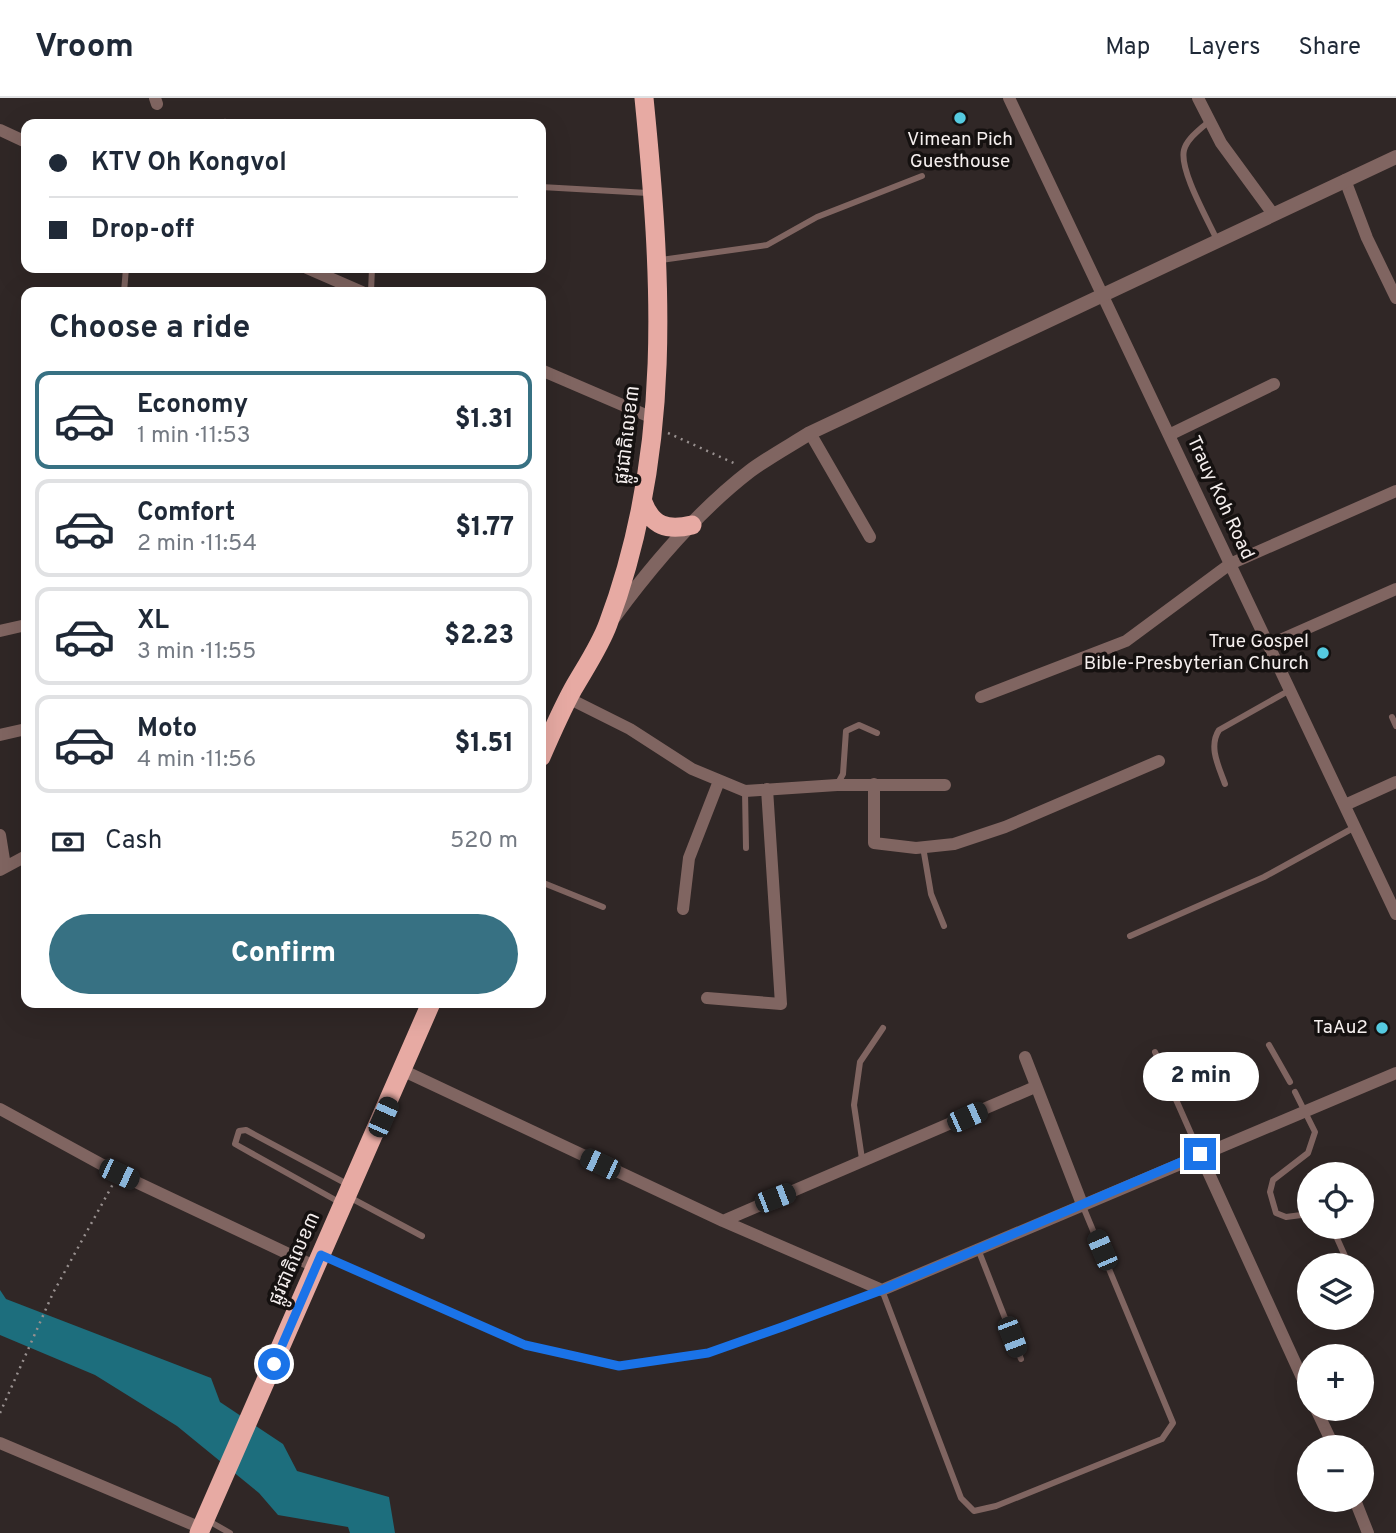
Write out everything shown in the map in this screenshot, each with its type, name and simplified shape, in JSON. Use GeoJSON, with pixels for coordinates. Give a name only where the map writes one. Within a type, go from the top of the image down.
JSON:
{"type":"FeatureCollection","features":[{"type":"Feature","properties":{"kind":"highway","name":"ផ្លូវជាតិលេខ៣"},"geometry":{"type":"LineString","coordinates":[[546,746],[568,698],[607,627],[631,556],[643,502],[654,423],[660,343],[659,260],[644,98]]}},
{"type":"Feature","properties":{"kind":"highway"},"geometry":{"type":"LineString","coordinates":[[643,502],[649,517],[661,526],[674,529],[692,525]]}},
{"type":"Feature","properties":{"kind":"highway","name":"ផ្លូវជាតិលេខ៣"},"geometry":{"type":"LineString","coordinates":[[202,1527],[404,1071],[429,1008]]}},
{"type":"Feature","properties":{"kind":"street","name":"Trauy Koh Road"},"geometry":{"type":"LineString","coordinates":[[1009,98],[1396,914]]}},
{"type":"Feature","properties":{"kind":"street"},"geometry":{"type":"LineString","coordinates":[[1198,98],[1221,143],[1273,214]]}},
{"type":"Feature","properties":{"kind":"street"},"geometry":{"type":"LineString","coordinates":[[0,130],[21,140]]}},
{"type":"Feature","properties":{"kind":"street"},"geometry":{"type":"LineString","coordinates":[[607,627],[645,576],[692,525],[750,471],[810,433],[1101,293],[1396,157]]}},
{"type":"Feature","properties":{"kind":"street"},"geometry":{"type":"LineString","coordinates":[[1345,180],[1367,238],[1396,298]]}},
{"type":"Feature","properties":{"kind":"street"},"geometry":{"type":"LineString","coordinates":[[318,273],[351,287]]}},
{"type":"Feature","properties":{"kind":"street"},"geometry":{"type":"LineString","coordinates":[[546,372],[654,423]]}},
{"type":"Feature","properties":{"kind":"street"},"geometry":{"type":"LineString","coordinates":[[1169,435],[1273,384]]}},
{"type":"Feature","properties":{"kind":"street"},"geometry":{"type":"LineString","coordinates":[[810,433],[870,537]]}},
{"type":"Feature","properties":{"kind":"street"},"geometry":{"type":"LineString","coordinates":[[981,697],[1126,641],[1230,564],[1396,491]]}},
{"type":"Feature","properties":{"kind":"street"},"geometry":{"type":"LineString","coordinates":[[1269,645],[1396,589]]}},
{"type":"Feature","properties":{"kind":"street"},"geometry":{"type":"LineString","coordinates":[[0,631],[21,626]]}},
{"type":"Feature","properties":{"kind":"street"},"geometry":{"type":"LineString","coordinates":[[568,698],[630,729],[692,769],[745,791],[837,785],[945,785]]}},
{"type":"Feature","properties":{"kind":"street"},"geometry":{"type":"LineString","coordinates":[[0,735],[21,730]]}},
{"type":"Feature","properties":{"kind":"street"},"geometry":{"type":"LineString","coordinates":[[874,785],[874,843],[923,847],[954,844],[1005,827],[1159,761]]}},
{"type":"Feature","properties":{"kind":"street"},"geometry":{"type":"LineString","coordinates":[[683,909],[689,858],[719,781]]}},
{"type":"Feature","properties":{"kind":"street"},"geometry":{"type":"LineString","coordinates":[[1345,805],[1396,782]]}},
{"type":"Feature","properties":{"kind":"street"},"geometry":{"type":"LineString","coordinates":[[707,998],[781,1004],[767,789]]}},
{"type":"Feature","properties":{"kind":"street"},"geometry":{"type":"LineString","coordinates":[[0,835],[3,868],[21,859]]}},
{"type":"Feature","properties":{"kind":"street"},"geometry":{"type":"LineString","coordinates":[[1025,1057],[1082,1204]]}},
{"type":"Feature","properties":{"kind":"street"},"geometry":{"type":"LineString","coordinates":[[404,1071],[723,1221],[882,1290],[1396,1073]]}},
{"type":"Feature","properties":{"kind":"street"},"geometry":{"type":"LineString","coordinates":[[723,1221],[862,1159],[900,1147],[1035,1087]]}},
{"type":"Feature","properties":{"kind":"street"},"geometry":{"type":"LineString","coordinates":[[0,1109],[119,1174],[319,1261]]}},
{"type":"Feature","properties":{"kind":"street"},"geometry":{"type":"LineString","coordinates":[[1200,1154],[1297,1367]]}},
{"type":"Feature","properties":{"kind":"street"},"geometry":{"type":"LineString","coordinates":[[0,1443],[202,1527]]}},
{"type":"Feature","properties":{"kind":"street"},"geometry":{"type":"LineString","coordinates":[[1360,1512],[1368,1533]]}},
{"type":"Feature","properties":{"kind":"lane"},"geometry":{"type":"LineString","coordinates":[[1209,121],[1191,137],[1184,150],[1184,164],[1217,240]]}},
{"type":"Feature","properties":{"kind":"lane"},"geometry":{"type":"LineString","coordinates":[[659,260],[767,245],[817,217],[922,176]]}},
{"type":"Feature","properties":{"kind":"lane"},"geometry":{"type":"LineString","coordinates":[[546,187],[653,193]]}},
{"type":"Feature","properties":{"kind":"lane"},"geometry":{"type":"LineString","coordinates":[[1225,784],[1214,750],[1214,737],[1219,730],[1290,690]]}},
{"type":"Feature","properties":{"kind":"lane"},"geometry":{"type":"LineString","coordinates":[[1392,717],[1396,726]]}},
{"type":"Feature","properties":{"kind":"lane"},"geometry":{"type":"LineString","coordinates":[[837,785],[843,774],[846,731],[850,726],[859,725],[877,733]]}},
{"type":"Feature","properties":{"kind":"lane"},"geometry":{"type":"LineString","coordinates":[[745,791],[746,848]]}},
{"type":"Feature","properties":{"kind":"lane"},"geometry":{"type":"LineString","coordinates":[[1130,936],[1265,877],[1355,827]]}},
{"type":"Feature","properties":{"kind":"lane"},"geometry":{"type":"LineString","coordinates":[[923,847],[931,894],[944,926]]}},
{"type":"Feature","properties":{"kind":"lane"},"geometry":{"type":"LineString","coordinates":[[546,885],[603,907]]}},
{"type":"Feature","properties":{"kind":"lane"},"geometry":{"type":"LineString","coordinates":[[862,1159],[854,1105],[860,1062],[883,1028]]}},
{"type":"Feature","properties":{"kind":"lane"},"geometry":{"type":"LineString","coordinates":[[1269,1045],[1290,1082]]}},
{"type":"Feature","properties":{"kind":"lane"},"geometry":{"type":"LineString","coordinates":[[1155,1052],[1200,1154]]}},
{"type":"Feature","properties":{"kind":"lane"},"geometry":{"type":"LineString","coordinates":[[1295,1092],[1315,1132],[1308,1153],[1273,1180],[1270,1192],[1276,1213],[1286,1217],[1297,1216]]}},
{"type":"Feature","properties":{"kind":"lane"},"geometry":{"type":"LineString","coordinates":[[348,1196],[246,1130],[239,1131],[235,1137],[235,1144],[348,1196],[422,1236]]}},
{"type":"Feature","properties":{"kind":"lane"},"geometry":{"type":"LineString","coordinates":[[319,1261],[525,1345],[619,1366],[708,1353],[882,1290],[961,1498],[974,1511],[996,1506],[1162,1438],[1173,1423],[1082,1204]]}},
{"type":"Feature","properties":{"kind":"lane"},"geometry":{"type":"LineString","coordinates":[[978,1249],[1021,1359]]}},
{"type":"Feature","properties":{"kind":"lane"},"geometry":{"type":"LineString","coordinates":[[202,1527],[230,1533]]}},
{"type":"Feature","properties":{"kind":"path"},"geometry":{"type":"LineString","coordinates":[[654,423],[750,471]]}},
{"type":"Feature","properties":{"kind":"path"},"geometry":{"type":"LineString","coordinates":[[0,1413],[53,1293],[119,1174]]}},
{"type":"Feature","properties":{"kind":"water"},"geometry":{"type":"Polygon","coordinates":[[[0,1290],[6,1299],[211,1378],[220,1402],[283,1444],[297,1471],[389,1497],[395,1533],[350,1533],[348,1527],[278,1515],[259,1493],[177,1426],[95,1375],[0,1335],[0,1290]]]}},
{"type":"Feature","properties":{"kind":"place","name":"Vimean Pich Guesthouse"},"geometry":{"type":"Point","coordinates":[960,118]}},
{"type":"Feature","properties":{"kind":"place","name":"True Gospel Bible-Presbyterian Church"},"geometry":{"type":"Point","coordinates":[1323,653]}},
{"type":"Feature","properties":{"kind":"place","name":"TaAu2"},"geometry":{"type":"Point","coordinates":[1382,1028]}},
{"type":"Feature","properties":{"kind":"route"},"geometry":{"type":"LineString","coordinates":[[274,1364],[321,1255],[525,1345],[619,1366],[708,1353],[782,1327],[882,1290],[1200,1154]]}}]}
